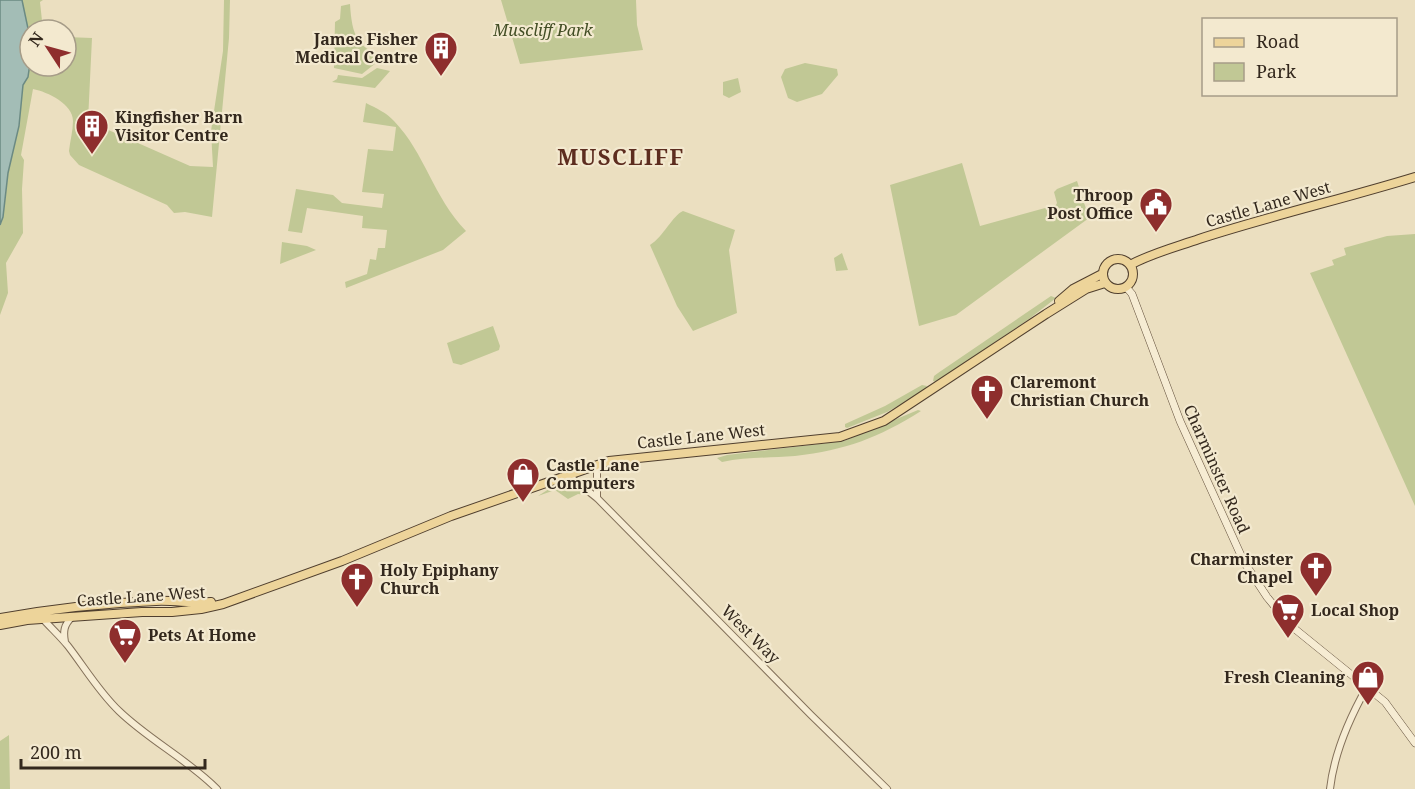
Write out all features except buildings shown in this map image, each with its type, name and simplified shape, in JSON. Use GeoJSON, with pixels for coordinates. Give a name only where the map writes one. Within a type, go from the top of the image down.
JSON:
{"type":"FeatureCollection","features":[{"type":"Feature","properties":{"kind":"main road","name":"Castle Lane West"},"geometry":{"type":"LineString","coordinates":[[1130,265],[1145,257],[1233,228],[1415,177]]}},
{"type":"Feature","properties":{"kind":"main road"},"geometry":{"type":"LineString","coordinates":[[1114,259],[1123,259],[1130,265],[1133,274],[1126,287],[1117,289],[1105,283],[1102,274],[1105,264],[1114,259]]}},
{"type":"Feature","properties":{"kind":"main road","name":"Castle Lane West"},"geometry":{"type":"LineString","coordinates":[[1046,314],[1073,289],[1102,274]]}},
{"type":"Feature","properties":{"kind":"main road","name":"Castle Lane West"},"geometry":{"type":"LineString","coordinates":[[43,615],[73,616],[201,609],[223,604],[342,561],[430,524],[597,465],[631,458],[840,437],[884,421],[1086,289],[1105,283]]}},
{"type":"Feature","properties":{"kind":"main road","name":"Charminster Road"},"geometry":{"type":"LineString","coordinates":[[1126,287],[1132,294],[1180,422],[1244,562],[1275,608],[1290,625],[1384,702],[1415,743]]}},
{"type":"Feature","properties":{"kind":"main road","name":"Castle Lane West"},"geometry":{"type":"LineString","coordinates":[[43,615],[157,601],[211,603],[342,561]]}},
{"type":"Feature","properties":{"kind":"main road"},"geometry":{"type":"LineString","coordinates":[[0,618],[43,615]]}},
{"type":"Feature","properties":{"kind":"main road"},"geometry":{"type":"LineString","coordinates":[[0,625],[43,615]]}},
{"type":"Feature","properties":{"kind":"street"},"geometry":{"type":"LineString","coordinates":[[597,465],[597,498]]}},
{"type":"Feature","properties":{"kind":"street","name":"West Way"},"geometry":{"type":"LineString","coordinates":[[568,475],[597,498],[810,715],[887,789]]}},
{"type":"Feature","properties":{"kind":"street"},"geometry":{"type":"LineString","coordinates":[[43,615],[106,699],[134,725],[189,763],[217,789]]}},
{"type":"Feature","properties":{"kind":"street"},"geometry":{"type":"LineString","coordinates":[[65,642],[63,632],[65,624],[73,616]]}},
{"type":"Feature","properties":{"kind":"street"},"geometry":{"type":"LineString","coordinates":[[1330,789],[1338,753],[1354,710],[1367,687]]}},
{"type":"Feature","properties":{"kind":"green space"},"geometry":{"type":"Polygon","coordinates":[[[22,0],[43,0],[40,2],[42,18],[26,18],[22,0]]]}},
{"type":"Feature","properties":{"kind":"green space"},"geometry":{"type":"Polygon","coordinates":[[[224,0],[230,0],[229,38],[212,217],[185,212],[174,213],[167,205],[79,165],[69,151],[73,121],[69,109],[52,96],[33,89],[21,155],[24,160],[23,233],[6,263],[8,293],[0,315],[0,226],[8,173],[19,126],[23,85],[27,78],[78,78],[78,37],[92,38],[88,121],[190,166],[213,167],[211,131],[223,51],[224,0]]]}},
{"type":"Feature","properties":{"kind":"green space","name":"Muscliff Park"},"geometry":{"type":"Polygon","coordinates":[[[501,0],[636,0],[637,25],[643,50],[520,64],[501,0]]]}},
{"type":"Feature","properties":{"kind":"green space"},"geometry":{"type":"Polygon","coordinates":[[[350,4],[352,25],[358,40],[370,50],[389,58],[381,59],[362,74],[334,68],[335,22],[340,19],[341,6],[350,4]]]}},
{"type":"Feature","properties":{"kind":"green space"},"geometry":{"type":"Polygon","coordinates":[[[805,63],[837,69],[838,75],[822,94],[797,102],[788,98],[781,77],[785,69],[805,63]]]}},
{"type":"Feature","properties":{"kind":"green space"},"geometry":{"type":"Polygon","coordinates":[[[377,68],[390,71],[375,88],[332,82],[337,79],[338,75],[362,78],[377,68]]]}},
{"type":"Feature","properties":{"kind":"green space"},"geometry":{"type":"Polygon","coordinates":[[[738,78],[741,92],[729,98],[723,95],[723,82],[738,78]]]}},
{"type":"Feature","properties":{"kind":"green space"},"geometry":{"type":"Polygon","coordinates":[[[366,103],[388,116],[405,134],[445,204],[466,231],[443,250],[346,288],[345,282],[367,274],[370,259],[376,260],[378,248],[385,248],[387,230],[362,228],[363,216],[307,208],[302,233],[288,231],[296,189],[333,195],[342,203],[382,208],[384,194],[362,192],[368,149],[393,151],[396,127],[363,122],[366,103]]]}},
{"type":"Feature","properties":{"kind":"green space"},"geometry":{"type":"Polygon","coordinates":[[[962,163],[980,226],[1056,205],[1054,192],[1077,181],[1089,218],[956,315],[919,326],[890,185],[962,163]]]}},
{"type":"Feature","properties":{"kind":"green space"},"geometry":{"type":"Polygon","coordinates":[[[683,211],[735,230],[729,250],[737,313],[693,331],[677,306],[650,245],[683,211]]]}},
{"type":"Feature","properties":{"kind":"green space"},"geometry":{"type":"Polygon","coordinates":[[[1415,234],[1415,506],[1310,273],[1334,265],[1332,260],[1346,255],[1344,248],[1387,236],[1415,234]]]}},
{"type":"Feature","properties":{"kind":"green space"},"geometry":{"type":"Polygon","coordinates":[[[282,242],[307,246],[316,250],[280,264],[282,242]]]}},
{"type":"Feature","properties":{"kind":"green space"},"geometry":{"type":"Polygon","coordinates":[[[842,253],[848,270],[836,271],[834,258],[842,253]]]}},
{"type":"Feature","properties":{"kind":"green space"},"geometry":{"type":"Polygon","coordinates":[[[1051,296],[1056,298],[1029,319],[936,382],[933,381],[934,376],[938,373],[1051,296]]]}},
{"type":"Feature","properties":{"kind":"green space"},"geometry":{"type":"Polygon","coordinates":[[[493,326],[500,346],[499,350],[461,365],[453,363],[447,343],[493,326]]]}},
{"type":"Feature","properties":{"kind":"green space"},"geometry":{"type":"Polygon","coordinates":[[[922,385],[927,386],[925,391],[887,412],[845,427],[845,424],[885,406],[922,385]]]}},
{"type":"Feature","properties":{"kind":"green space"},"geometry":{"type":"Polygon","coordinates":[[[918,410],[921,411],[876,436],[830,450],[795,456],[722,462],[717,458],[844,441],[918,410]]]}},
{"type":"Feature","properties":{"kind":"green space"},"geometry":{"type":"Polygon","coordinates":[[[570,480],[587,492],[586,495],[578,494],[568,499],[555,490],[538,496],[552,487],[570,480]]]}},
{"type":"Feature","properties":{"kind":"green space"},"geometry":{"type":"Polygon","coordinates":[[[9,735],[10,789],[0,789],[0,741],[9,735]]]}},
{"type":"Feature","properties":{"kind":"water"},"geometry":{"type":"Polygon","coordinates":[[[0,0],[22,0],[26,18],[18,18],[18,78],[27,78],[23,85],[19,126],[8,173],[0,225],[0,0]]]}},
{"type":"Feature","properties":{"kind":"place","name":"James Fisher Medical Centre"},"geometry":{"type":"Point","coordinates":[441,77]}},
{"type":"Feature","properties":{"kind":"place","name":"Kingfisher Barn Visitor Centre"},"geometry":{"type":"Point","coordinates":[92,155]}},
{"type":"Feature","properties":{"kind":"place","name":"Throop Post Office"},"geometry":{"type":"Point","coordinates":[1156,233]}},
{"type":"Feature","properties":{"kind":"place","name":"Claremont Christian Church"},"geometry":{"type":"Point","coordinates":[987,420]}},
{"type":"Feature","properties":{"kind":"place","name":"Castle Lane Computers"},"geometry":{"type":"Point","coordinates":[523,503]}},
{"type":"Feature","properties":{"kind":"place","name":"Charminster Chapel"},"geometry":{"type":"Point","coordinates":[1316,597]}},
{"type":"Feature","properties":{"kind":"place","name":"Holy Epiphany Church"},"geometry":{"type":"Point","coordinates":[357,608]}},
{"type":"Feature","properties":{"kind":"place","name":"Local Shop"},"geometry":{"type":"Point","coordinates":[1288,639]}},
{"type":"Feature","properties":{"kind":"place","name":"Pets At Home"},"geometry":{"type":"Point","coordinates":[125,664]}},
{"type":"Feature","properties":{"kind":"place","name":"Fresh Cleaning"},"geometry":{"type":"Point","coordinates":[1368,706]}},
{"type":"Feature","properties":{"kind":"district","name":"MUSCLIFF"},"geometry":{"type":"Point","coordinates":[621,157]}}]}
